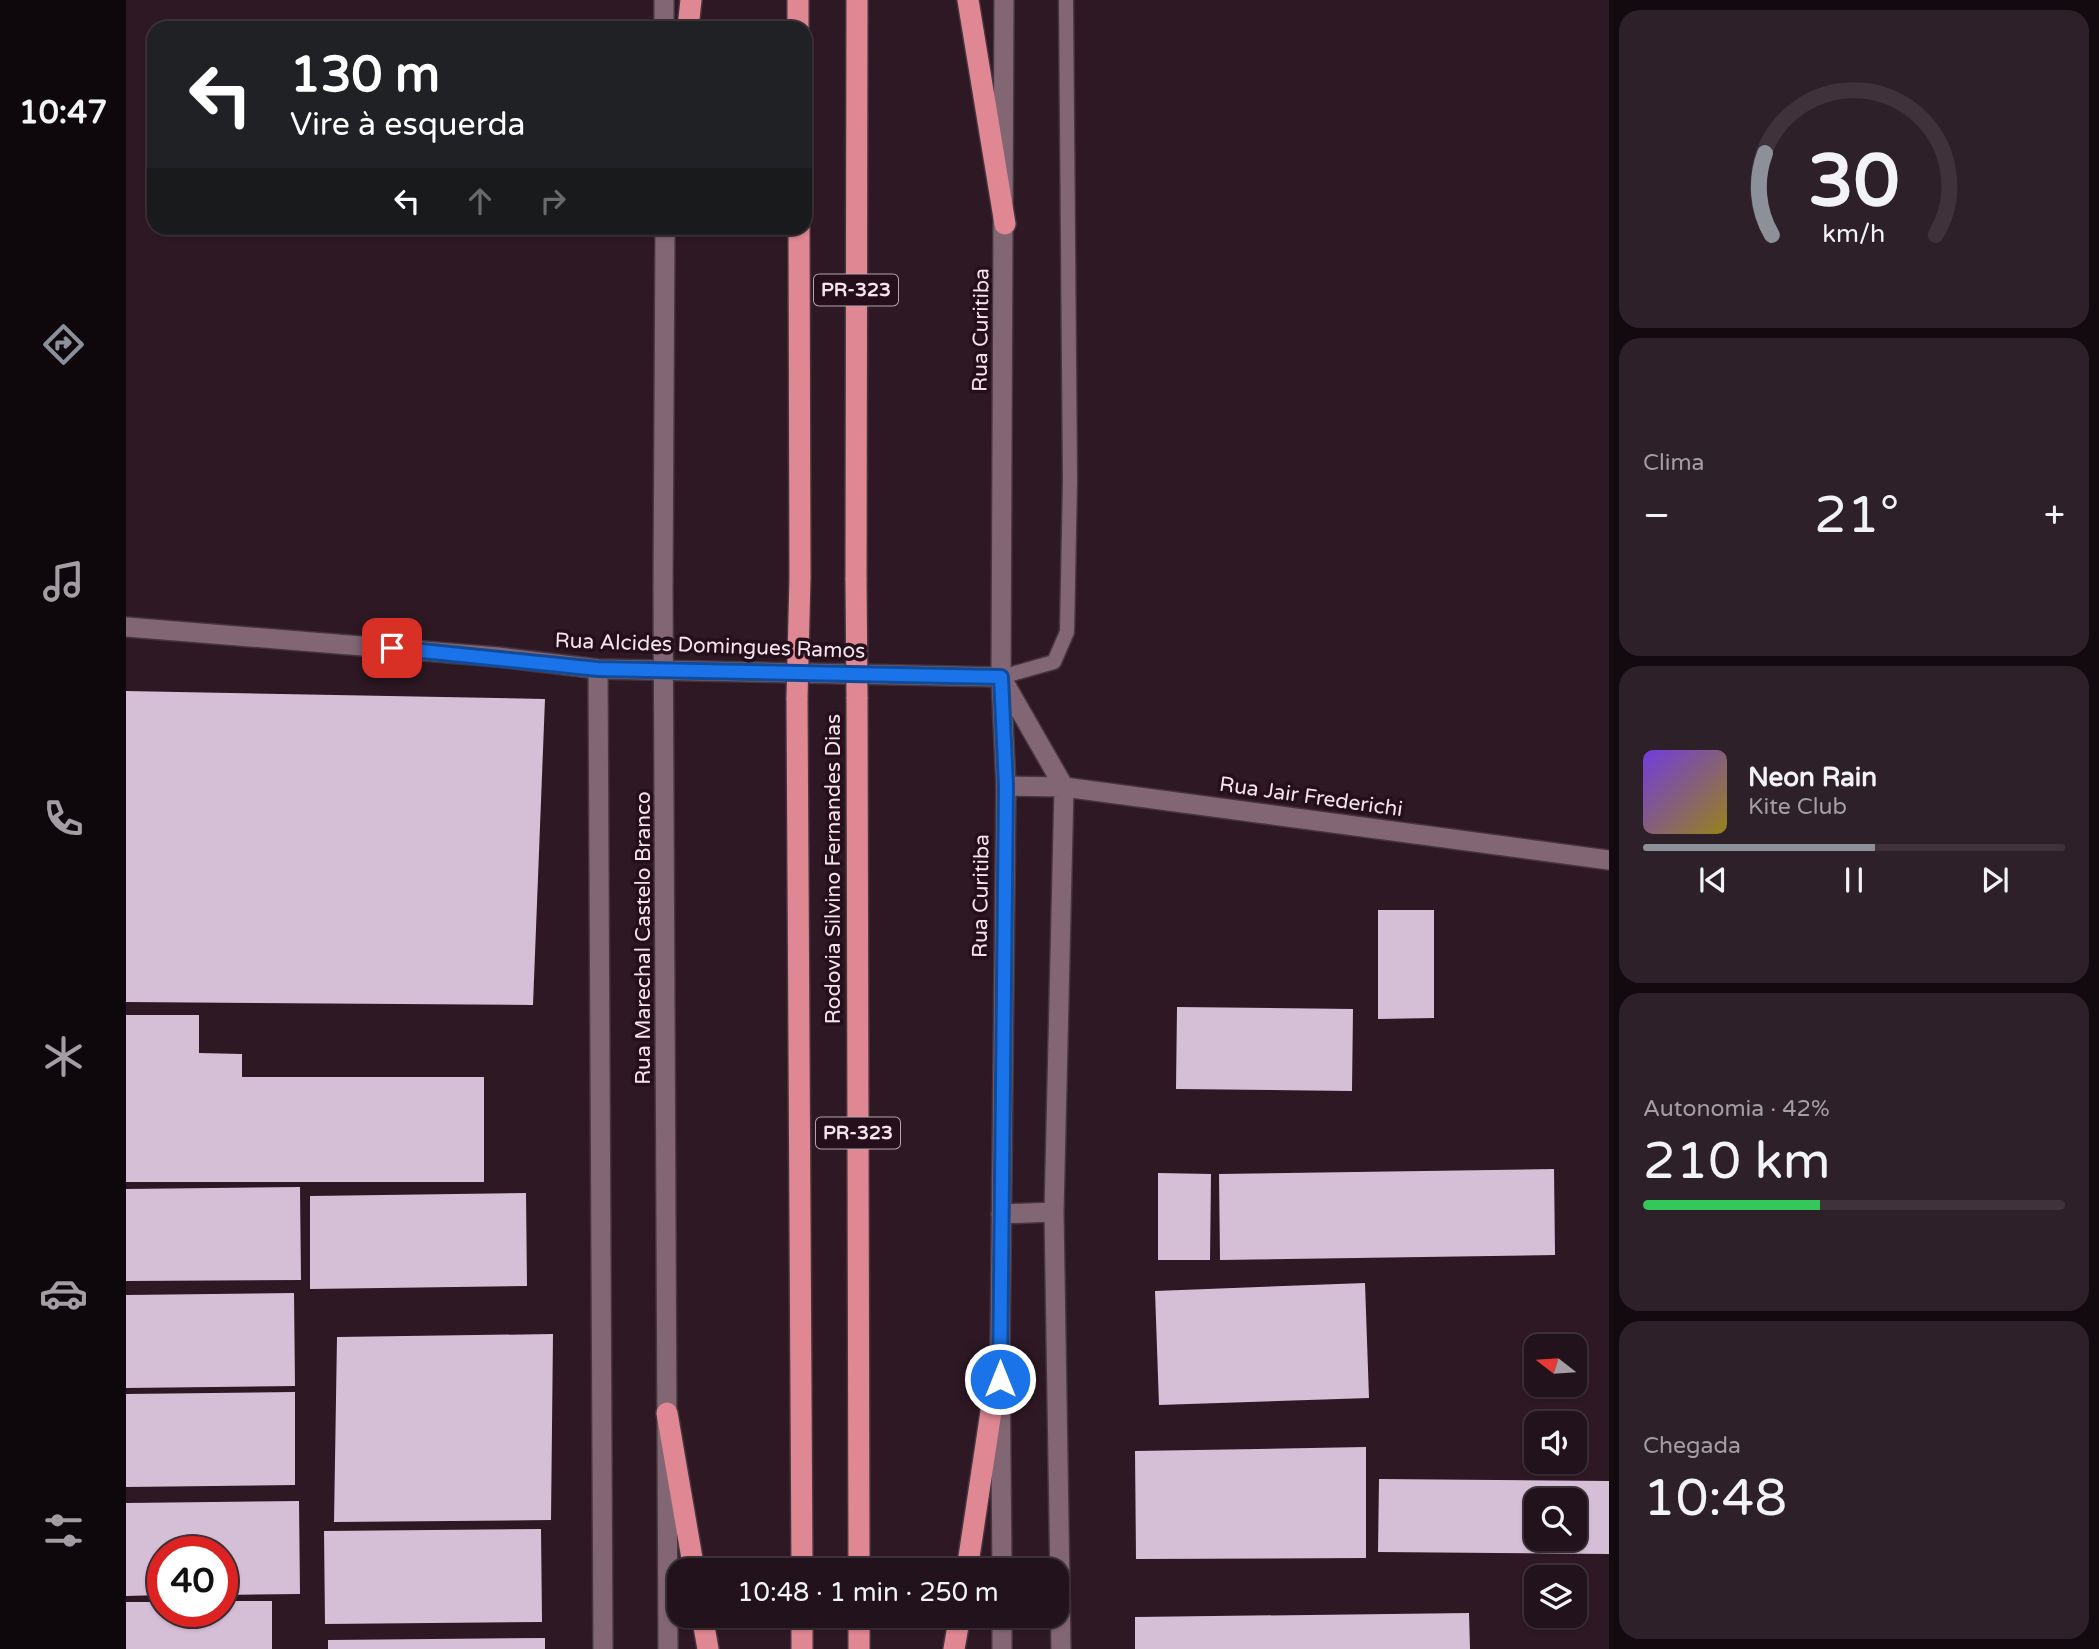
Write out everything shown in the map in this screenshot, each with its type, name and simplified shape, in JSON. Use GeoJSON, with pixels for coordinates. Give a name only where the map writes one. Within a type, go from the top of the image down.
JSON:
{"type":"FeatureCollection","features":[{"type":"Feature","properties":{"kind":"highway"},"geometry":{"type":"LineString","coordinates":[[689,21],[691,0]]}},
{"type":"Feature","properties":{"kind":"highway"},"geometry":{"type":"LineString","coordinates":[[798,0],[798,21]]}},
{"type":"Feature","properties":{"kind":"highway","name":"Rodovia Silvino Fernandes Dias"},"geometry":{"type":"LineString","coordinates":[[857,0],[859,1558]]}},
{"type":"Feature","properties":{"kind":"highway"},"geometry":{"type":"LineString","coordinates":[[968,0],[1005,224]]}},
{"type":"Feature","properties":{"kind":"highway","name":"Rodovia Silvino Fernandes Dias"},"geometry":{"type":"LineString","coordinates":[[799,235],[800,576],[797,698],[802,1558]]}},
{"type":"Feature","properties":{"kind":"highway"},"geometry":{"type":"LineString","coordinates":[[969,1558],[1000,1352]]}},
{"type":"Feature","properties":{"kind":"highway"},"geometry":{"type":"LineString","coordinates":[[667,1413],[692,1558]]}},
{"type":"Feature","properties":{"kind":"highway"},"geometry":{"type":"LineString","coordinates":[[704,1628],[708,1649]]}},
{"type":"Feature","properties":{"kind":"highway"},"geometry":{"type":"LineString","coordinates":[[802,1628],[802,1649]]}},
{"type":"Feature","properties":{"kind":"highway"},"geometry":{"type":"LineString","coordinates":[[859,1628],[859,1649]]}},
{"type":"Feature","properties":{"kind":"highway"},"geometry":{"type":"LineString","coordinates":[[954,1649],[958,1628]]}},
{"type":"Feature","properties":{"kind":"street"},"geometry":{"type":"LineString","coordinates":[[664,0],[664,21]]}},
{"type":"Feature","properties":{"kind":"street","name":"Rua Curitiba"},"geometry":{"type":"LineString","coordinates":[[1002,1558],[1000,1352],[1006,786],[1001,677],[1004,0]]}},
{"type":"Feature","properties":{"kind":"street","name":"Rua Marechal Castelo Branco"},"geometry":{"type":"LineString","coordinates":[[664,235],[668,1649]]}},
{"type":"Feature","properties":{"kind":"street","name":"Rua Alcides Domingues Ramos"},"geometry":{"type":"LineString","coordinates":[[126,627],[498,657],[598,669],[1001,677]]}},
{"type":"Feature","properties":{"kind":"street","name":"Rua Marechal Castelo Branco"},"geometry":{"type":"LineString","coordinates":[[598,669],[603,1649]]}},
{"type":"Feature","properties":{"kind":"street"},"geometry":{"type":"LineString","coordinates":[[1001,677],[1063,787],[1054,1212],[1061,1649]]}},
{"type":"Feature","properties":{"kind":"street","name":"Rua Jair Frederichi"},"geometry":{"type":"LineString","coordinates":[[1006,786],[1063,787],[1609,860]]}},
{"type":"Feature","properties":{"kind":"street"},"geometry":{"type":"LineString","coordinates":[[1001,1214],[1054,1212]]}},
{"type":"Feature","properties":{"kind":"street"},"geometry":{"type":"LineString","coordinates":[[1002,1628],[1002,1649]]}},
{"type":"Feature","properties":{"kind":"lane"},"geometry":{"type":"LineString","coordinates":[[1001,677],[1054,662],[1067,632],[1070,481],[1066,0]]}},
{"type":"Feature","properties":{"kind":"building"},"geometry":{"type":"Polygon","coordinates":[[[126,691],[545,699],[533,1005],[126,1002],[126,691]]]}},
{"type":"Feature","properties":{"kind":"building"},"geometry":{"type":"Polygon","coordinates":[[[1378,910],[1434,910],[1434,1018],[1378,1019],[1378,910]]]}},
{"type":"Feature","properties":{"kind":"building"},"geometry":{"type":"Polygon","coordinates":[[[1177,1007],[1353,1009],[1352,1091],[1176,1089],[1177,1007]]]}},
{"type":"Feature","properties":{"kind":"building"},"geometry":{"type":"Polygon","coordinates":[[[126,1015],[199,1015],[199,1053],[242,1054],[242,1077],[484,1077],[484,1182],[126,1182],[126,1015]]]}},
{"type":"Feature","properties":{"kind":"building"},"geometry":{"type":"Polygon","coordinates":[[[1554,1169],[1555,1255],[1220,1260],[1219,1174],[1554,1169]]]}},
{"type":"Feature","properties":{"kind":"building"},"geometry":{"type":"Polygon","coordinates":[[[1158,1173],[1211,1174],[1210,1260],[1158,1260],[1158,1173]]]}},
{"type":"Feature","properties":{"kind":"building"},"geometry":{"type":"Polygon","coordinates":[[[300,1187],[301,1280],[126,1281],[126,1189],[300,1187]]]}},
{"type":"Feature","properties":{"kind":"building"},"geometry":{"type":"Polygon","coordinates":[[[526,1193],[527,1286],[310,1289],[310,1196],[526,1193]]]}},
{"type":"Feature","properties":{"kind":"building"},"geometry":{"type":"Polygon","coordinates":[[[1365,1283],[1369,1398],[1159,1405],[1155,1291],[1365,1283]]]}},
{"type":"Feature","properties":{"kind":"building"},"geometry":{"type":"Polygon","coordinates":[[[294,1293],[295,1386],[126,1388],[126,1295],[294,1293]]]}},
{"type":"Feature","properties":{"kind":"building"},"geometry":{"type":"Polygon","coordinates":[[[553,1334],[551,1520],[334,1522],[337,1337],[553,1334]]]}},
{"type":"Feature","properties":{"kind":"building"},"geometry":{"type":"Polygon","coordinates":[[[295,1392],[295,1485],[126,1487],[126,1394],[295,1392]]]}},
{"type":"Feature","properties":{"kind":"building"},"geometry":{"type":"Polygon","coordinates":[[[1366,1447],[1366,1558],[1136,1559],[1135,1451],[1366,1447]]]}},
{"type":"Feature","properties":{"kind":"building"},"geometry":{"type":"Polygon","coordinates":[[[1379,1479],[1609,1481],[1609,1554],[1378,1552],[1379,1479]]]}},
{"type":"Feature","properties":{"kind":"building"},"geometry":{"type":"Polygon","coordinates":[[[299,1501],[300,1594],[238,1595],[238,1536],[147,1536],[147,1595],[126,1596],[126,1503],[299,1501]]]}},
{"type":"Feature","properties":{"kind":"building"},"geometry":{"type":"Polygon","coordinates":[[[541,1529],[542,1622],[325,1624],[324,1531],[541,1529]]]}},
{"type":"Feature","properties":{"kind":"building"},"geometry":{"type":"Polygon","coordinates":[[[238,1601],[272,1601],[272,1649],[126,1649],[126,1602],[147,1602],[147,1627],[238,1627],[238,1601]]]}},
{"type":"Feature","properties":{"kind":"building"},"geometry":{"type":"Polygon","coordinates":[[[1469,1613],[1470,1649],[1135,1649],[1135,1617],[1469,1613]]]}},
{"type":"Feature","properties":{"kind":"building"},"geometry":{"type":"Polygon","coordinates":[[[545,1638],[545,1649],[328,1649],[328,1640],[545,1638]]]}},
{"type":"Feature","properties":{"kind":"route"},"geometry":{"type":"LineString","coordinates":[[392,648],[598,669],[1001,677],[1006,786],[1000,1379]]}}]}
